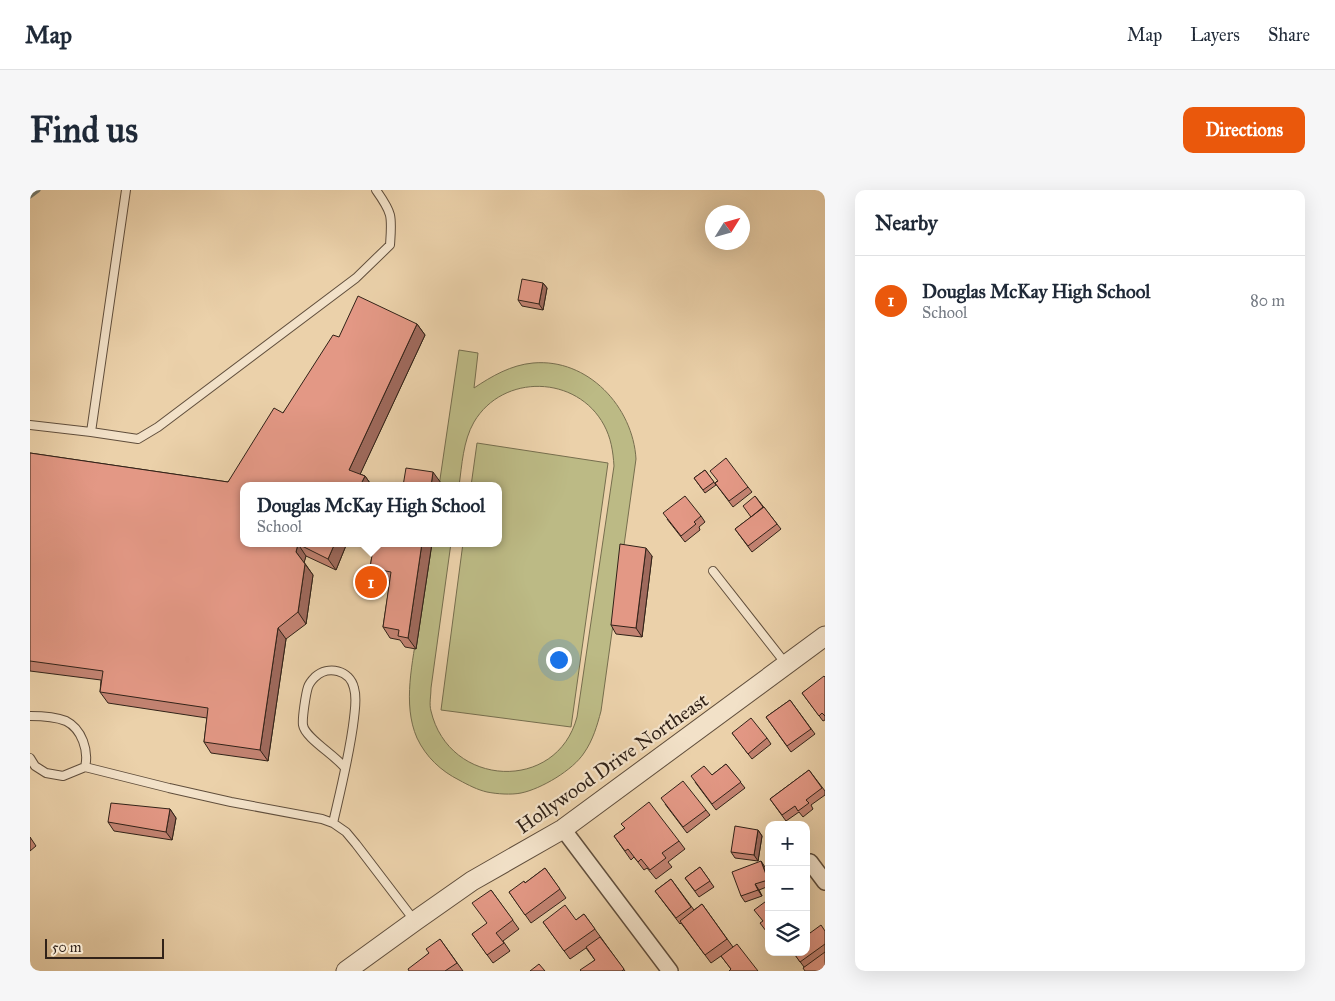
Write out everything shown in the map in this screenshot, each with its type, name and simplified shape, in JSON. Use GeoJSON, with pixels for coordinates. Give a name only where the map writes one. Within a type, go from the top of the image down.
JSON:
{"type":"FeatureCollection","features":[{"type":"Feature","properties":{"kind":"street","name":"Hollywood Drive Northeast"},"geometry":{"type":"LineString","coordinates":[[346,971],[472,881],[563,829],[825,636]]}},
{"type":"Feature","properties":{"kind":"street"},"geometry":{"type":"LineString","coordinates":[[563,829],[670,971]]}},
{"type":"Feature","properties":{"kind":"street"},"geometry":{"type":"LineString","coordinates":[[810,862],[825,882]]}},
{"type":"Feature","properties":{"kind":"lane"},"geometry":{"type":"LineString","coordinates":[[91,432],[126,190]]}},
{"type":"Feature","properties":{"kind":"lane"},"geometry":{"type":"LineString","coordinates":[[30,425],[138,439],[158,427],[356,278],[390,245],[391,214],[376,190]]}},
{"type":"Feature","properties":{"kind":"lane"},"geometry":{"type":"LineString","coordinates":[[713,571],[786,665]]}},
{"type":"Feature","properties":{"kind":"lane"},"geometry":{"type":"LineString","coordinates":[[334,823],[352,736],[356,699],[354,686],[348,676],[336,671],[326,671],[315,677],[308,686],[303,724],[306,732],[339,760],[345,768]]}},
{"type":"Feature","properties":{"kind":"lane"},"geometry":{"type":"LineString","coordinates":[[30,716],[42,716],[67,722],[74,728],[84,743],[87,758],[85,766]]}},
{"type":"Feature","properties":{"kind":"lane"},"geometry":{"type":"LineString","coordinates":[[30,758],[35,766],[46,773],[63,776],[85,766],[169,788],[231,802],[309,816],[334,823],[346,832],[356,844],[415,921]]}},
{"type":"Feature","properties":{"kind":"shaded area"},"geometry":{"type":"Polygon","coordinates":[[[459,350],[478,353],[474,388],[502,372],[517,366],[533,363],[553,364],[572,369],[589,377],[617,404],[633,440],[636,459],[601,711],[590,743],[579,759],[556,778],[529,791],[517,794],[500,794],[484,791],[469,785],[440,768],[429,757],[417,738],[410,711],[409,697],[429,547],[450,547],[430,700],[431,711],[442,736],[459,755],[480,767],[503,771],[527,769],[548,759],[566,742],[577,717],[614,466],[610,440],[604,425],[592,409],[576,397],[559,389],[540,386],[521,388],[503,395],[487,406],[474,422],[465,445],[460,482],[440,482],[459,350]]]}},
{"type":"Feature","properties":{"kind":"shaded area"},"geometry":{"type":"Polygon","coordinates":[[[477,443],[608,463],[571,727],[441,710],[462,547],[502,547],[502,482],[472,482],[477,443]]]}},
{"type":"Feature","properties":{"kind":"building"},"geometry":{"type":"Polygon","coordinates":[[[522,279],[543,283],[539,304],[518,300],[522,279]]]}},
{"type":"Feature","properties":{"kind":"building"},"geometry":{"type":"Polygon","coordinates":[[[358,296],[417,324],[349,470],[365,476],[362,482],[240,482],[240,547],[297,547],[296,552],[305,564],[298,612],[278,628],[260,750],[204,742],[208,708],[100,692],[103,671],[30,661],[30,453],[228,482],[274,408],[283,413],[333,335],[339,337],[358,296]]]}},
{"type":"Feature","properties":{"kind":"building"},"geometry":{"type":"Polygon","coordinates":[[[726,458],[748,487],[729,501],[715,483],[718,481],[710,471],[726,458]]]}},
{"type":"Feature","properties":{"kind":"building"},"geometry":{"type":"Polygon","coordinates":[[[406,468],[433,472],[432,482],[404,482],[406,468]]]}},
{"type":"Feature","properties":{"kind":"building"},"geometry":{"type":"Polygon","coordinates":[[[705,470],[714,482],[703,490],[694,478],[705,470]]]}},
{"type":"Feature","properties":{"kind":"building"},"geometry":{"type":"Polygon","coordinates":[[[685,496],[701,516],[694,522],[696,524],[681,536],[663,513],[685,496]]]}},
{"type":"Feature","properties":{"kind":"building"},"geometry":{"type":"Polygon","coordinates":[[[755,496],[763,507],[751,517],[743,506],[755,496]]]}},
{"type":"Feature","properties":{"kind":"building"},"geometry":{"type":"Polygon","coordinates":[[[764,507],[777,524],[748,546],[735,529],[764,507]]]}},
{"type":"Feature","properties":{"kind":"building"},"geometry":{"type":"Polygon","coordinates":[[[620,544],[646,548],[636,628],[611,625],[620,544]]]}},
{"type":"Feature","properties":{"kind":"building"},"geometry":{"type":"Polygon","coordinates":[[[304,547],[333,547],[328,559],[304,547]]]}},
{"type":"Feature","properties":{"kind":"building"},"geometry":{"type":"Polygon","coordinates":[[[373,547],[421,547],[408,638],[398,636],[399,630],[383,627],[391,572],[370,568],[373,547]]]}},
{"type":"Feature","properties":{"kind":"building"},"geometry":{"type":"Polygon","coordinates":[[[824,676],[825,716],[822,713],[819,716],[802,693],[824,676]]]}},
{"type":"Feature","properties":{"kind":"building"},"geometry":{"type":"Polygon","coordinates":[[[790,700],[811,729],[787,746],[766,717],[790,700]]]}},
{"type":"Feature","properties":{"kind":"building"},"geometry":{"type":"Polygon","coordinates":[[[751,718],[767,738],[748,754],[732,733],[751,718]]]}},
{"type":"Feature","properties":{"kind":"building"},"geometry":{"type":"Polygon","coordinates":[[[726,764],[741,782],[712,804],[691,776],[704,766],[712,775],[726,764]]]}},
{"type":"Feature","properties":{"kind":"building"},"geometry":{"type":"Polygon","coordinates":[[[809,770],[822,788],[806,800],[809,803],[798,811],[795,806],[782,815],[770,799],[809,770]]]}},
{"type":"Feature","properties":{"kind":"building"},"geometry":{"type":"Polygon","coordinates":[[[683,781],[706,810],[683,827],[661,798],[683,781]]]}},
{"type":"Feature","properties":{"kind":"building"},"geometry":{"type":"Polygon","coordinates":[[[649,802],[679,841],[662,853],[666,858],[650,870],[641,859],[638,862],[628,849],[625,851],[614,836],[625,828],[621,824],[649,802]]]}},
{"type":"Feature","properties":{"kind":"building"},"geometry":{"type":"Polygon","coordinates":[[[111,803],[170,809],[166,832],[108,822],[111,803]]]}},
{"type":"Feature","properties":{"kind":"building"},"geometry":{"type":"Polygon","coordinates":[[[735,826],[758,830],[754,855],[731,852],[735,826]]]}},
{"type":"Feature","properties":{"kind":"building"},"geometry":{"type":"Polygon","coordinates":[[[761,861],[765,872],[765,881],[755,884],[758,890],[741,896],[732,872],[761,861]]]}},
{"type":"Feature","properties":{"kind":"building"},"geometry":{"type":"Polygon","coordinates":[[[700,867],[710,881],[695,891],[685,878],[700,867]]]}},
{"type":"Feature","properties":{"kind":"building"},"geometry":{"type":"Polygon","coordinates":[[[545,868],[560,889],[525,915],[509,892],[545,868]]]}},
{"type":"Feature","properties":{"kind":"building"},"geometry":{"type":"Polygon","coordinates":[[[671,879],[691,907],[676,918],[655,891],[671,879]]]}},
{"type":"Feature","properties":{"kind":"building"},"geometry":{"type":"Polygon","coordinates":[[[491,890],[513,920],[496,933],[504,943],[487,955],[472,934],[487,923],[472,903],[491,890]]]}},
{"type":"Feature","properties":{"kind":"building"},"geometry":{"type":"Polygon","coordinates":[[[765,902],[765,930],[760,923],[763,921],[754,910],[765,902]]]}},
{"type":"Feature","properties":{"kind":"building"},"geometry":{"type":"Polygon","coordinates":[[[702,904],[727,939],[705,955],[680,921],[702,904]]]}},
{"type":"Feature","properties":{"kind":"building"},"geometry":{"type":"Polygon","coordinates":[[[565,905],[576,920],[584,914],[595,929],[564,951],[543,922],[565,905]]]}},
{"type":"Feature","properties":{"kind":"building"},"geometry":{"type":"Polygon","coordinates":[[[821,925],[825,931],[825,944],[810,955],[810,933],[821,925]]]}},
{"type":"Feature","properties":{"kind":"building"},"geometry":{"type":"Polygon","coordinates":[[[600,937],[624,969],[622,971],[580,970],[595,960],[586,947],[600,937]]]}},
{"type":"Feature","properties":{"kind":"building"},"geometry":{"type":"Polygon","coordinates":[[[440,939],[457,963],[445,971],[409,971],[408,969],[429,953],[426,949],[440,939]]]}},
{"type":"Feature","properties":{"kind":"building"},"geometry":{"type":"Polygon","coordinates":[[[737,944],[758,971],[729,971],[731,969],[721,956],[737,944]]]}},
{"type":"Feature","properties":{"kind":"building"},"geometry":{"type":"Polygon","coordinates":[[[825,952],[825,971],[805,971],[803,968],[825,952]]]}},
{"type":"Feature","properties":{"kind":"building"},"geometry":{"type":"Polygon","coordinates":[[[796,956],[808,956],[800,962],[796,956]]]}},
{"type":"Feature","properties":{"kind":"building"},"geometry":{"type":"Polygon","coordinates":[[[539,964],[545,971],[530,971],[539,964]]]}},
{"type":"Feature","properties":{"kind":"waterway"},"geometry":{"type":"LineString","coordinates":[[30,196],[38,190]]}},
{"type":"Feature","properties":{"kind":"place","name":"Douglas McKay High School"},"geometry":{"type":"Point","coordinates":[371,582]}}]}
